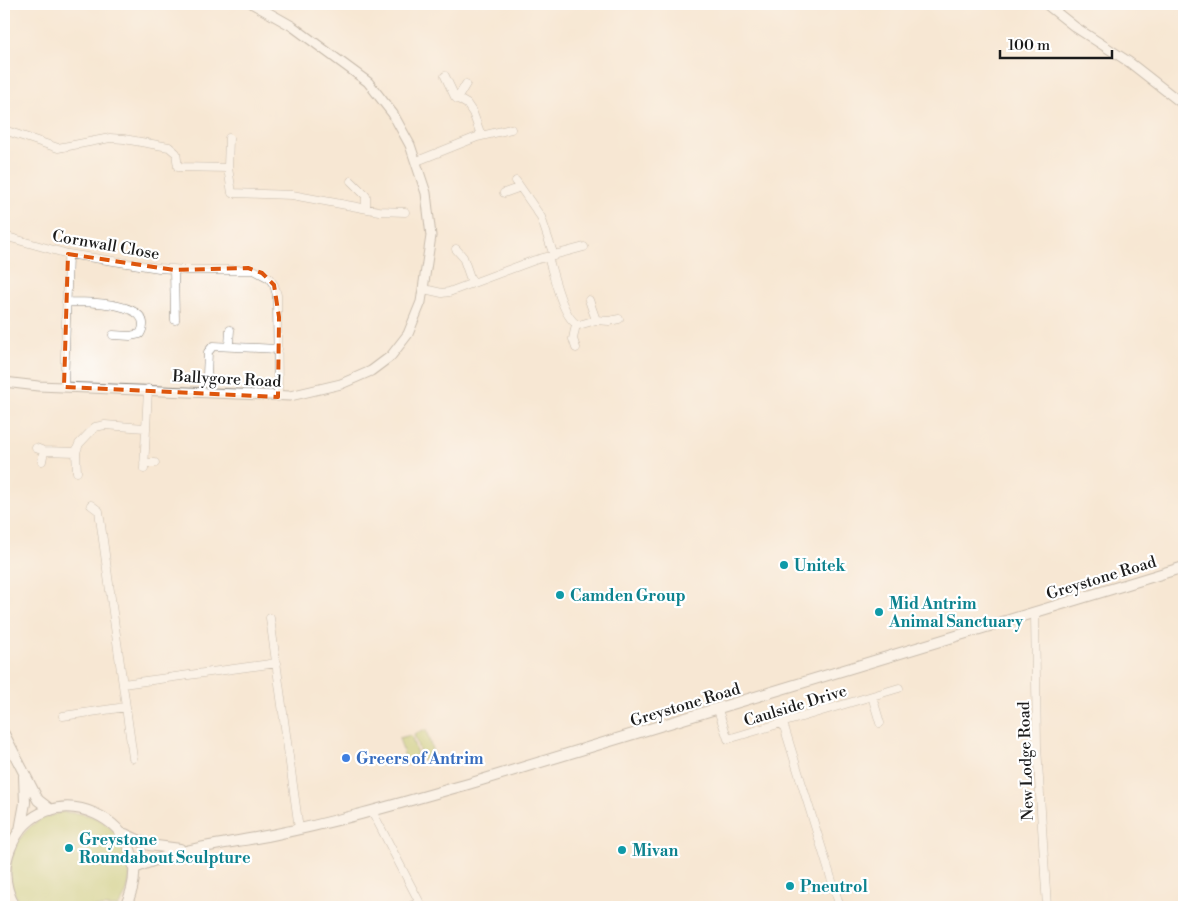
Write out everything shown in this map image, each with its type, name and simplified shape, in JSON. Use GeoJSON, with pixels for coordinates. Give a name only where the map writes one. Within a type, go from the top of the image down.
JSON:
{"type":"FeatureCollection","features":[{"type":"Feature","properties":{"kind":"main road","name":"Greystone Road"},"geometry":{"type":"LineString","coordinates":[[135,868],[190,849],[299,829],[372,811],[718,710],[1184,567]]}},
{"type":"Feature","properties":{"kind":"main road"},"geometry":{"type":"LineString","coordinates":[[4,734],[38,800],[51,810]]}},
{"type":"Feature","properties":{"kind":"main road"},"geometry":{"type":"LineString","coordinates":[[20,830],[25,803],[24,776]]}},
{"type":"Feature","properties":{"kind":"main road"},"geometry":{"type":"LineString","coordinates":[[14,906],[7,889],[4,871],[12,842],[20,830],[34,818],[51,810],[82,808],[97,813],[111,821],[122,833],[131,849],[135,868],[132,894],[125,907]]}},
{"type":"Feature","properties":{"kind":"main road","name":"Greystone Road"},"geometry":{"type":"LineString","coordinates":[[122,833],[150,846],[190,849]]}},
{"type":"Feature","properties":{"kind":"main road"},"geometry":{"type":"LineString","coordinates":[[4,901],[14,906]]}},
{"type":"Feature","properties":{"kind":"street","name":"Ballygore Road"},"geometry":{"type":"LineString","coordinates":[[4,382],[64,387],[148,389],[278,397],[302,395],[340,384],[381,364],[395,352],[408,334],[417,315],[424,289],[430,255],[431,225],[426,193],[417,161],[404,132],[374,88],[298,30],[253,4]]}},
{"type":"Feature","properties":{"kind":"street"},"geometry":{"type":"LineString","coordinates":[[1046,4],[1075,27],[1130,62],[1184,105]]}},
{"type":"Feature","properties":{"kind":"street"},"geometry":{"type":"LineString","coordinates":[[445,76],[453,94],[470,108],[481,135]]}},
{"type":"Feature","properties":{"kind":"street"},"geometry":{"type":"LineString","coordinates":[[457,99],[466,84]]}},
{"type":"Feature","properties":{"kind":"street"},"geometry":{"type":"LineString","coordinates":[[417,161],[481,135],[511,129]]}},
{"type":"Feature","properties":{"kind":"street"},"geometry":{"type":"LineString","coordinates":[[4,130],[58,148],[104,139],[124,139],[172,148],[176,153],[177,166],[180,167],[228,168]]}},
{"type":"Feature","properties":{"kind":"street"},"geometry":{"type":"LineString","coordinates":[[229,138],[228,168],[232,193],[292,195],[334,204],[366,207],[378,211],[406,212]]}},
{"type":"Feature","properties":{"kind":"street"},"geometry":{"type":"LineString","coordinates":[[351,181],[366,196],[366,207]]}},
{"type":"Feature","properties":{"kind":"street"},"geometry":{"type":"LineString","coordinates":[[504,193],[517,185],[541,217],[566,310],[571,322],[584,324],[596,320],[609,321],[618,319]]}},
{"type":"Feature","properties":{"kind":"street","name":"Cornwall Close"},"geometry":{"type":"LineString","coordinates":[[4,236],[68,254],[174,270],[248,268],[262,273],[274,285],[277,295],[278,397]]}},
{"type":"Feature","properties":{"kind":"street"},"geometry":{"type":"LineString","coordinates":[[424,289],[447,293],[551,256],[584,247]]}},
{"type":"Feature","properties":{"kind":"street"},"geometry":{"type":"LineString","coordinates":[[456,249],[463,256],[472,283]]}},
{"type":"Feature","properties":{"kind":"street"},"geometry":{"type":"LineString","coordinates":[[64,387],[68,254]]}},
{"type":"Feature","properties":{"kind":"street","name":"Cornwall Close"},"geometry":{"type":"LineString","coordinates":[[174,270],[175,320]]}},
{"type":"Feature","properties":{"kind":"street"},"geometry":{"type":"LineString","coordinates":[[589,300],[596,320]]}},
{"type":"Feature","properties":{"kind":"street"},"geometry":{"type":"LineString","coordinates":[[66,302],[113,305],[130,309],[138,314],[142,324],[140,334],[130,336],[113,335]]}},
{"type":"Feature","properties":{"kind":"street"},"geometry":{"type":"LineString","coordinates":[[576,324],[574,339],[576,348]]}},
{"type":"Feature","properties":{"kind":"street"},"geometry":{"type":"LineString","coordinates":[[229,345],[230,330]]}},
{"type":"Feature","properties":{"kind":"street"},"geometry":{"type":"LineString","coordinates":[[207,374],[208,352],[210,348],[229,345],[278,349]]}},
{"type":"Feature","properties":{"kind":"street"},"geometry":{"type":"LineString","coordinates":[[148,389],[144,466],[155,463]]}},
{"type":"Feature","properties":{"kind":"street"},"geometry":{"type":"LineString","coordinates":[[77,472],[76,452],[85,435],[95,427],[105,425],[145,428]]}},
{"type":"Feature","properties":{"kind":"street"},"geometry":{"type":"LineString","coordinates":[[42,461],[40,449],[76,452]]}},
{"type":"Feature","properties":{"kind":"street"},"geometry":{"type":"LineString","coordinates":[[91,505],[98,511],[134,758]]}},
{"type":"Feature","properties":{"kind":"street","name":"New Lodge Road"},"geometry":{"type":"LineString","coordinates":[[1035,613],[1037,747],[1046,907]]}},
{"type":"Feature","properties":{"kind":"street"},"geometry":{"type":"LineString","coordinates":[[270,618],[299,829]]}},
{"type":"Feature","properties":{"kind":"street"},"geometry":{"type":"LineString","coordinates":[[123,684],[277,663]]}},
{"type":"Feature","properties":{"kind":"street","name":"Caulside Drive"},"geometry":{"type":"LineString","coordinates":[[718,710],[728,739],[899,688]]}},
{"type":"Feature","properties":{"kind":"street"},"geometry":{"type":"LineString","coordinates":[[872,696],[880,724]]}},
{"type":"Feature","properties":{"kind":"street"},"geometry":{"type":"LineString","coordinates":[[63,716],[126,707]]}},
{"type":"Feature","properties":{"kind":"street"},"geometry":{"type":"LineString","coordinates":[[783,723],[840,907]]}},
{"type":"Feature","properties":{"kind":"street"},"geometry":{"type":"LineString","coordinates":[[372,811],[420,905],[409,907]]}},
{"type":"Feature","properties":{"kind":"highlighted area"},"geometry":{"type":"Polygon","coordinates":[[[68,254],[174,270],[248,268],[262,273],[274,285],[279,317],[278,397],[64,387],[68,254]]]}},
{"type":"Feature","properties":{"kind":"green space"},"geometry":{"type":"Polygon","coordinates":[[[426,730],[434,756],[422,760],[414,734],[426,730]]]}},
{"type":"Feature","properties":{"kind":"green space"},"geometry":{"type":"Polygon","coordinates":[[[411,735],[419,761],[407,764],[399,738],[411,735]]]}},
{"type":"Feature","properties":{"kind":"green space"},"geometry":{"type":"Polygon","coordinates":[[[62,812],[91,816],[100,820],[118,837],[124,848],[130,872],[125,896],[118,907],[22,907],[16,898],[10,878],[10,867],[12,857],[21,837],[35,823],[62,812]]]}},
{"type":"Feature","properties":{"kind":"place","name":"Unitek"},"geometry":{"type":"Point","coordinates":[784,565]}},
{"type":"Feature","properties":{"kind":"place","name":"Camden Group"},"geometry":{"type":"Point","coordinates":[560,595]}},
{"type":"Feature","properties":{"kind":"place","name":"Mid Antrim Animal Sanctuary"},"geometry":{"type":"Point","coordinates":[879,612]}},
{"type":"Feature","properties":{"kind":"place","name":"Greers of Antrim"},"geometry":{"type":"Point","coordinates":[346,758]}},
{"type":"Feature","properties":{"kind":"place","name":"Greystone Roundabout Sculpture"},"geometry":{"type":"Point","coordinates":[69,848]}},
{"type":"Feature","properties":{"kind":"place","name":"Mivan"},"geometry":{"type":"Point","coordinates":[622,850]}},
{"type":"Feature","properties":{"kind":"place","name":"Pneutrol"},"geometry":{"type":"Point","coordinates":[790,886]}}]}
